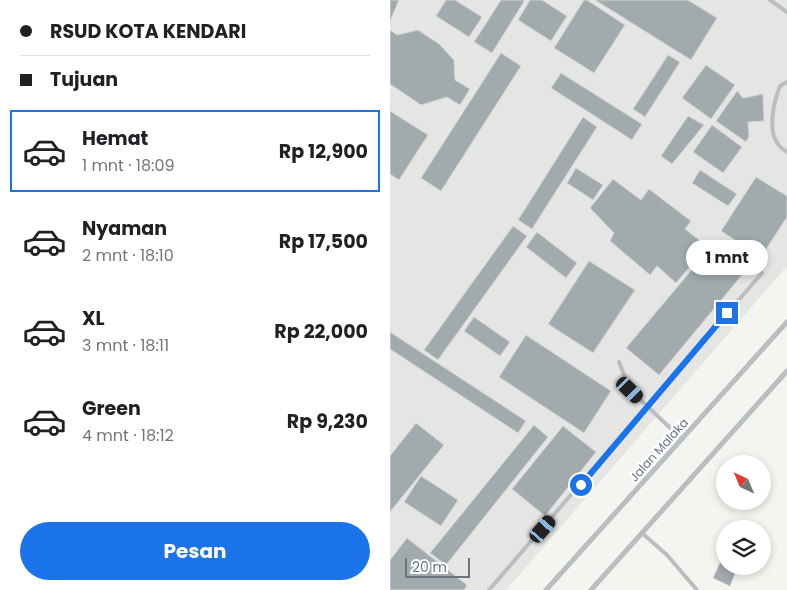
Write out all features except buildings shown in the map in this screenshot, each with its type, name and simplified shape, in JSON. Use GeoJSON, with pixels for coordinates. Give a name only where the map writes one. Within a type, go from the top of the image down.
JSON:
{"type":"FeatureCollection","features":[{"type":"Feature","properties":{"kind":"street","name":"Jalan Malaka"},"geometry":{"type":"LineString","coordinates":[[546,590],[787,322]]}},
{"type":"Feature","properties":{"kind":"street"},"geometry":{"type":"LineString","coordinates":[[591,590],[787,371]]}},
{"type":"Feature","properties":{"kind":"lane"},"geometry":{"type":"LineString","coordinates":[[770,0],[787,12]]}},
{"type":"Feature","properties":{"kind":"lane"},"geometry":{"type":"LineString","coordinates":[[787,82],[780,86],[774,101],[772,124],[777,143],[787,152]]}},
{"type":"Feature","properties":{"kind":"lane"},"geometry":{"type":"LineString","coordinates":[[489,590],[762,273]]}},
{"type":"Feature","properties":{"kind":"lane"},"geometry":{"type":"LineString","coordinates":[[620,362],[630,390],[682,439]]}},
{"type":"Feature","properties":{"kind":"lane"},"geometry":{"type":"LineString","coordinates":[[642,533],[667,555],[698,590]]}},
{"type":"Feature","properties":{"kind":"shaded area"},"geometry":{"type":"Polygon","coordinates":[[[390,0],[787,0],[787,266],[506,590],[390,590],[390,0]]]}},
{"type":"Feature","properties":{"kind":"route"},"geometry":{"type":"LineString","coordinates":[[581,485],[727,313]]}}]}
